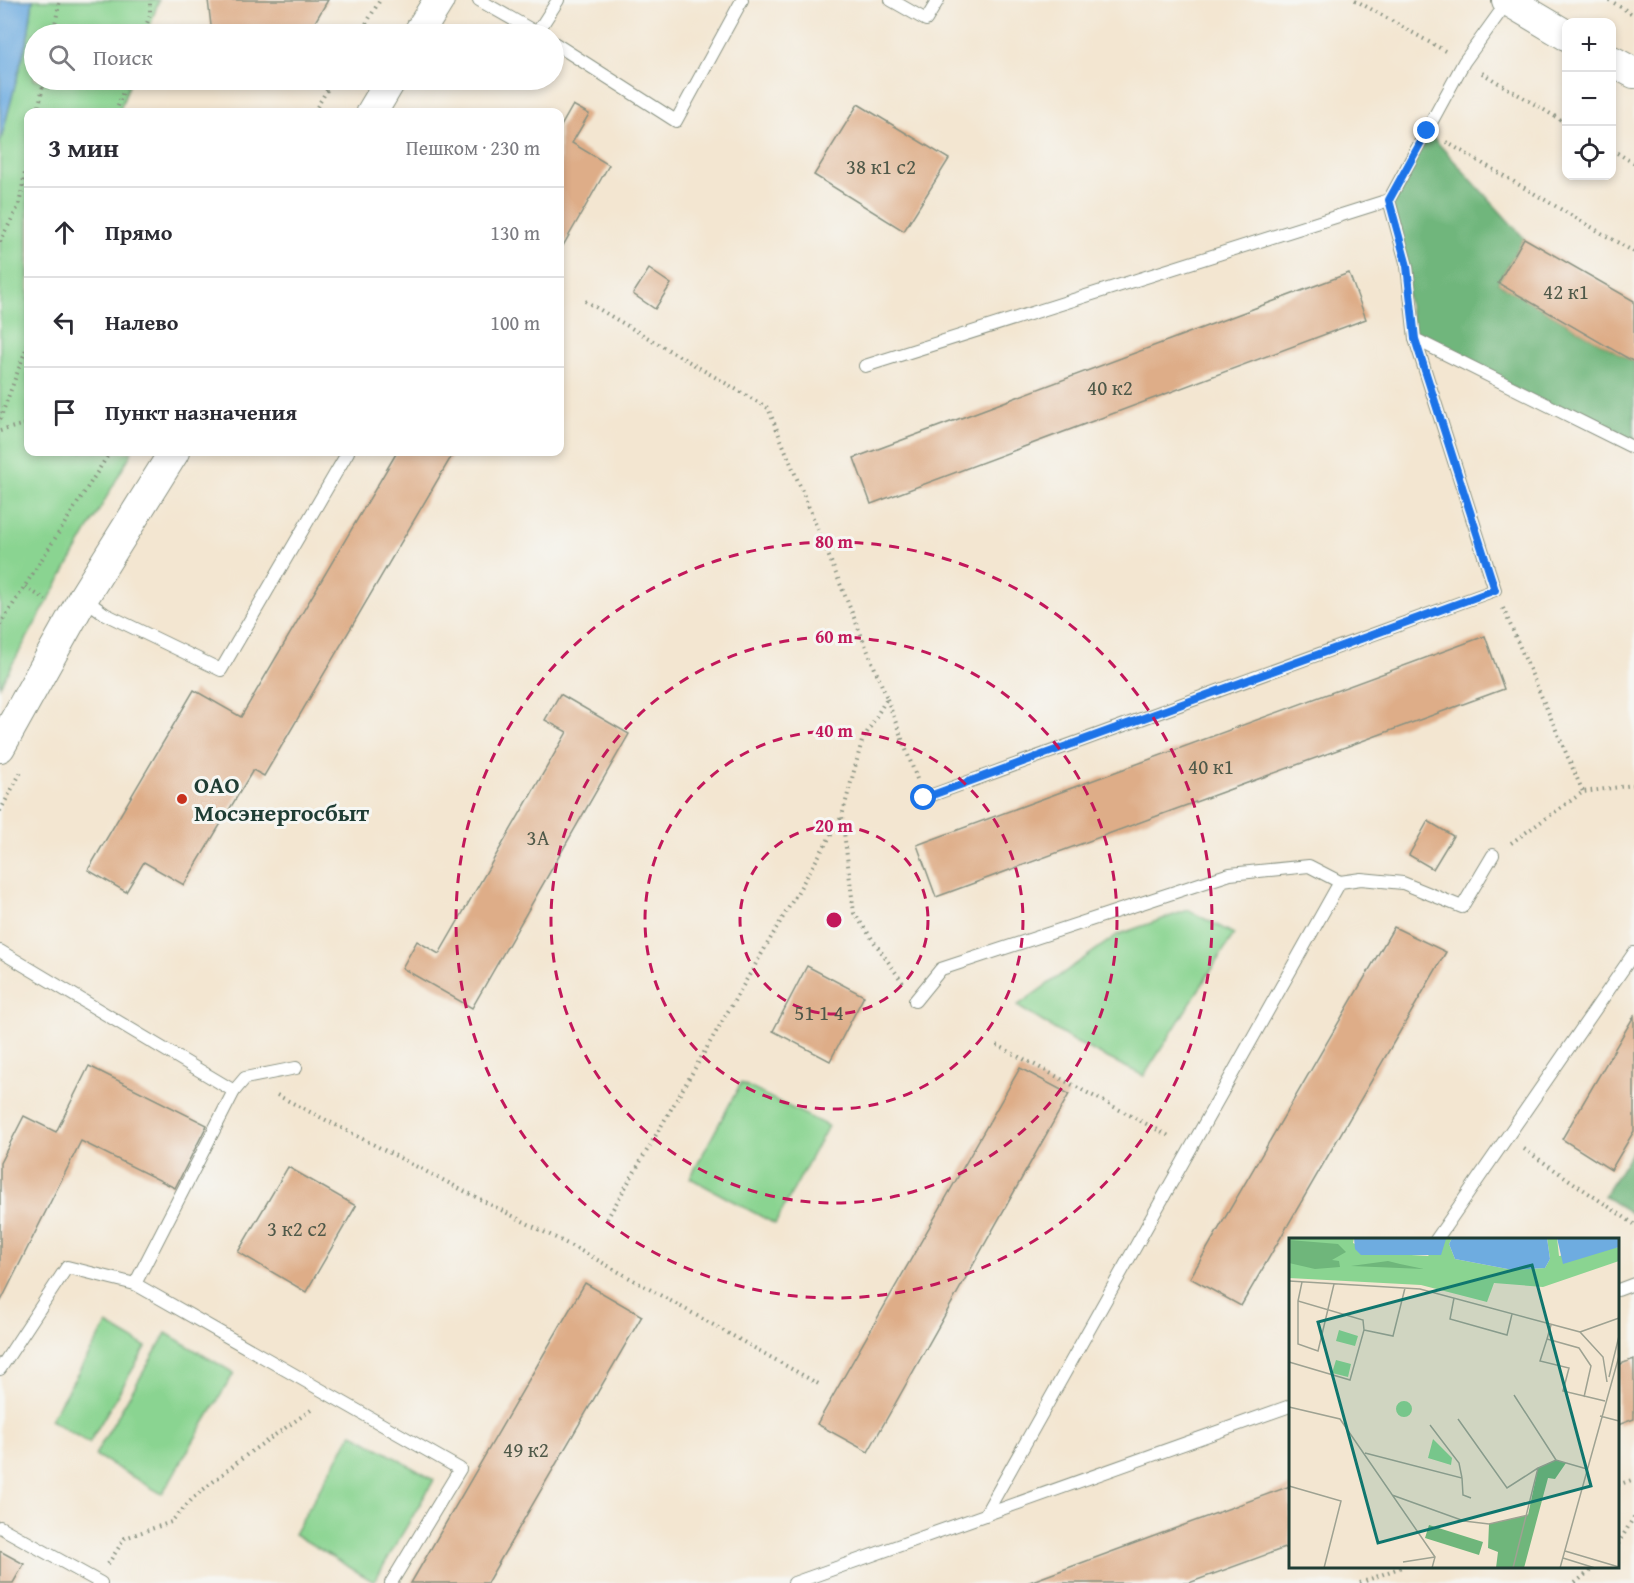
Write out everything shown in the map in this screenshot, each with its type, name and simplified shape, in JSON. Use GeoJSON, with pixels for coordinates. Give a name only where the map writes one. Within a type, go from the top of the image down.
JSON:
{"type":"FeatureCollection","features":[{"type":"Feature","properties":{"kind":"street"},"geometry":{"type":"LineString","coordinates":[[424,24],[439,0]]}},
{"type":"Feature","properties":{"kind":"street"},"geometry":{"type":"LineString","coordinates":[[1507,0],[1562,33]]}},
{"type":"Feature","properties":{"kind":"street"},"geometry":{"type":"LineString","coordinates":[[1616,63],[1634,74]]}},
{"type":"Feature","properties":{"kind":"street"},"geometry":{"type":"LineString","coordinates":[[374,108],[386,90]]}},
{"type":"Feature","properties":{"kind":"street"},"geometry":{"type":"LineString","coordinates":[[0,747],[83,598],[172,456]]}},
{"type":"Feature","properties":{"kind":"lane"},"geometry":{"type":"LineString","coordinates":[[479,0],[521,24]]}},
{"type":"Feature","properties":{"kind":"lane"},"geometry":{"type":"LineString","coordinates":[[544,24],[558,0]]}},
{"type":"Feature","properties":{"kind":"lane"},"geometry":{"type":"LineString","coordinates":[[564,49],[676,121],[742,0]]}},
{"type":"Feature","properties":{"kind":"lane"},"geometry":{"type":"LineString","coordinates":[[891,0],[926,20],[938,0]]}},
{"type":"Feature","properties":{"kind":"lane"},"geometry":{"type":"LineString","coordinates":[[865,366],[1389,200],[1464,62],[1507,0]]}},
{"type":"Feature","properties":{"kind":"lane"},"geometry":{"type":"LineString","coordinates":[[924,798],[1495,590],[1415,339],[1407,266],[1389,200]]}},
{"type":"Feature","properties":{"kind":"lane"},"geometry":{"type":"LineString","coordinates":[[1415,339],[1634,448]]}},
{"type":"Feature","properties":{"kind":"lane"},"geometry":{"type":"LineString","coordinates":[[83,598],[105,614],[221,670],[346,456]]}},
{"type":"Feature","properties":{"kind":"lane"},"geometry":{"type":"LineString","coordinates":[[915,1001],[941,969],[1230,874],[1309,866],[1340,882],[1361,879],[1403,883],[1461,907],[1493,855]]}},
{"type":"Feature","properties":{"kind":"lane"},"geometry":{"type":"LineString","coordinates":[[985,1515],[1340,882]]}},
{"type":"Feature","properties":{"kind":"lane"},"geometry":{"type":"LineString","coordinates":[[0,951],[234,1091]]}},
{"type":"Feature","properties":{"kind":"lane"},"geometry":{"type":"LineString","coordinates":[[1437,1238],[1634,953]]}},
{"type":"Feature","properties":{"kind":"lane"},"geometry":{"type":"LineString","coordinates":[[135,1284],[234,1091],[245,1077],[296,1068]]}},
{"type":"Feature","properties":{"kind":"lane"},"geometry":{"type":"LineString","coordinates":[[0,1369],[67,1267],[135,1284],[460,1469],[391,1583]]}},
{"type":"Feature","properties":{"kind":"lane"},"geometry":{"type":"LineString","coordinates":[[1619,1289],[1634,1284]]}},
{"type":"Feature","properties":{"kind":"lane"},"geometry":{"type":"LineString","coordinates":[[794,1583],[1289,1407]]}},
{"type":"Feature","properties":{"kind":"lane"},"geometry":{"type":"LineString","coordinates":[[0,1527],[99,1582]]}},
{"type":"Feature","properties":{"kind":"path"},"geometry":{"type":"LineString","coordinates":[[55,24],[60,0]]}},
{"type":"Feature","properties":{"kind":"path"},"geometry":{"type":"LineString","coordinates":[[147,24],[150,15],[150,0]]}},
{"type":"Feature","properties":{"kind":"path"},"geometry":{"type":"LineString","coordinates":[[366,24],[380,0]]}},
{"type":"Feature","properties":{"kind":"path"},"geometry":{"type":"LineString","coordinates":[[1609,0],[1634,15]]}},
{"type":"Feature","properties":{"kind":"path"},"geometry":{"type":"LineString","coordinates":[[39,108],[42,90]]}},
{"type":"Feature","properties":{"kind":"path"},"geometry":{"type":"LineString","coordinates":[[118,108],[124,90]]}},
{"type":"Feature","properties":{"kind":"path"},"geometry":{"type":"LineString","coordinates":[[316,108],[327,90]]}},
{"type":"Feature","properties":{"kind":"path"},"geometry":{"type":"LineString","coordinates":[[1427,131],[1634,252]]}},
{"type":"Feature","properties":{"kind":"path"},"geometry":{"type":"LineString","coordinates":[[1616,153],[1634,163]]}},
{"type":"Feature","properties":{"kind":"path"},"geometry":{"type":"LineString","coordinates":[[0,242],[19,205],[24,178]]}},
{"type":"Feature","properties":{"kind":"path"},"geometry":{"type":"LineString","coordinates":[[585,301],[768,408],[887,698],[924,798]]}},
{"type":"Feature","properties":{"kind":"path"},"geometry":{"type":"LineString","coordinates":[[0,419],[24,355]]}},
{"type":"Feature","properties":{"kind":"path"},"geometry":{"type":"LineString","coordinates":[[0,431],[24,424]]}},
{"type":"Feature","properties":{"kind":"path"},"geometry":{"type":"LineString","coordinates":[[0,625],[107,456]]}},
{"type":"Feature","properties":{"kind":"path"},"geometry":{"type":"LineString","coordinates":[[1495,590],[1583,792]]}},
{"type":"Feature","properties":{"kind":"path"},"geometry":{"type":"LineString","coordinates":[[608,1219],[842,816],[862,741],[887,698]]}},
{"type":"Feature","properties":{"kind":"path"},"geometry":{"type":"LineString","coordinates":[[1493,855],[1583,792],[1634,785]]}},
{"type":"Feature","properties":{"kind":"path"},"geometry":{"type":"LineString","coordinates":[[842,816],[854,913],[915,1001]]}},
{"type":"Feature","properties":{"kind":"path"},"geometry":{"type":"LineString","coordinates":[[997,1045],[1191,1147]]}},
{"type":"Feature","properties":{"kind":"path"},"geometry":{"type":"LineString","coordinates":[[294,1105],[587,1254],[822,1386]]}},
{"type":"Feature","properties":{"kind":"path"},"geometry":{"type":"LineString","coordinates":[[1506,1137],[1634,1224]]}},
{"type":"Feature","properties":{"kind":"path"},"geometry":{"type":"LineString","coordinates":[[99,1582],[124,1538],[171,1522],[194,1497],[249,1453],[332,1396]]}},
{"type":"Feature","properties":{"kind":"path"},"geometry":{"type":"LineString","coordinates":[[1619,1484],[1634,1479]]}},
{"type":"Feature","properties":{"kind":"path"},"geometry":{"type":"LineString","coordinates":[[1619,1541],[1634,1517]]}},
{"type":"Feature","properties":{"kind":"path"},"geometry":{"type":"LineString","coordinates":[[1360,1583],[1399,1568]]}},
{"type":"Feature","properties":{"kind":"path"},"geometry":{"type":"LineString","coordinates":[[1575,1583],[1594,1568]]}},
{"type":"Feature","properties":{"kind":"green space"},"geometry":{"type":"Polygon","coordinates":[[[33,0],[159,0],[151,24],[30,24],[33,0]]]}},
{"type":"Feature","properties":{"kind":"green space"},"geometry":{"type":"Polygon","coordinates":[[[24,51],[24,90],[127,90],[120,108],[24,108],[24,456],[130,456],[0,686],[0,143],[24,51]]]}},
{"type":"Feature","properties":{"kind":"green space"},"geometry":{"type":"Polygon","coordinates":[[[1427,131],[1524,238],[1498,283],[1634,362],[1634,448],[1415,339],[1389,200],[1427,131]]]}},
{"type":"Feature","properties":{"kind":"green space"},"geometry":{"type":"Polygon","coordinates":[[[1188,910],[1234,934],[1144,1076],[1075,1042],[1017,1006],[1117,935],[1188,910]]]}},
{"type":"Feature","properties":{"kind":"green space"},"geometry":{"type":"Polygon","coordinates":[[[741,1083],[828,1126],[775,1224],[690,1178],[741,1083]]]}},
{"type":"Feature","properties":{"kind":"green space"},"geometry":{"type":"Polygon","coordinates":[[[1634,1148],[1634,1215],[1604,1196],[1634,1148]]]}},
{"type":"Feature","properties":{"kind":"green space"},"geometry":{"type":"Polygon","coordinates":[[[107,1324],[146,1347],[89,1443],[50,1420],[107,1324]]]}},
{"type":"Feature","properties":{"kind":"green space"},"geometry":{"type":"Polygon","coordinates":[[[166,1333],[234,1373],[162,1494],[95,1455],[166,1333]]]}},
{"type":"Feature","properties":{"kind":"green space"},"geometry":{"type":"Polygon","coordinates":[[[352,1433],[434,1480],[374,1582],[294,1534],[352,1433]]]}},
{"type":"Feature","properties":{"kind":"water"},"geometry":{"type":"Polygon","coordinates":[[[0,0],[33,0],[30,24],[24,24],[24,51],[0,143],[0,0]]]}},
{"type":"Feature","properties":{"kind":"building"},"geometry":{"type":"Polygon","coordinates":[[[208,0],[328,0],[314,24],[211,24],[208,0]]]}},
{"type":"Feature","properties":{"kind":"building"},"geometry":{"type":"Polygon","coordinates":[[[858,104],[949,159],[904,231],[814,175],[858,104]]]}},
{"type":"Feature","properties":{"kind":"building"},"geometry":{"type":"Polygon","coordinates":[[[573,105],[589,114],[572,143],[609,165],[564,244],[564,121],[573,105]]]}},
{"type":"Feature","properties":{"kind":"building"},"geometry":{"type":"Polygon","coordinates":[[[1524,238],[1634,301],[1634,362],[1498,283],[1524,238]]]}},
{"type":"Feature","properties":{"kind":"building"},"geometry":{"type":"Polygon","coordinates":[[[649,269],[671,284],[655,309],[633,294],[649,269]]]}},
{"type":"Feature","properties":{"kind":"building"},"geometry":{"type":"Polygon","coordinates":[[[1349,273],[1366,319],[871,504],[854,458],[1349,273]]]}},
{"type":"Feature","properties":{"kind":"building"},"geometry":{"type":"Polygon","coordinates":[[[395,456],[452,456],[264,776],[253,770],[184,885],[144,862],[126,892],[88,870],[194,690],[241,717],[395,456]]]}},
{"type":"Feature","properties":{"kind":"building"},"geometry":{"type":"Polygon","coordinates":[[[1485,636],[1504,689],[936,897],[917,845],[1485,636]]]}},
{"type":"Feature","properties":{"kind":"building"},"geometry":{"type":"Polygon","coordinates":[[[560,694],[629,734],[472,1008],[402,968],[417,941],[439,954],[567,732],[545,720],[560,694]]]}},
{"type":"Feature","properties":{"kind":"building"},"geometry":{"type":"Polygon","coordinates":[[[1428,821],[1453,836],[1433,869],[1409,855],[1428,821]]]}},
{"type":"Feature","properties":{"kind":"building"},"geometry":{"type":"Polygon","coordinates":[[[1394,927],[1446,952],[1241,1306],[1190,1278],[1394,927]]]}},
{"type":"Feature","properties":{"kind":"building"},"geometry":{"type":"Polygon","coordinates":[[[807,966],[864,996],[830,1061],[773,1031],[807,966]]]}},
{"type":"Feature","properties":{"kind":"building"},"geometry":{"type":"Polygon","coordinates":[[[1634,1016],[1634,1131],[1611,1170],[1562,1139],[1634,1016]]]}},
{"type":"Feature","properties":{"kind":"building"},"geometry":{"type":"Polygon","coordinates":[[[89,1066],[207,1125],[175,1188],[81,1141],[0,1303],[0,1163],[24,1116],[56,1132],[89,1066]]]}},
{"type":"Feature","properties":{"kind":"building"},"geometry":{"type":"Polygon","coordinates":[[[1020,1068],[1069,1094],[868,1452],[817,1424],[1020,1068]]]}},
{"type":"Feature","properties":{"kind":"building"},"geometry":{"type":"Polygon","coordinates":[[[288,1167],[356,1206],[306,1292],[238,1252],[288,1167]]]}},
{"type":"Feature","properties":{"kind":"building"},"geometry":{"type":"Polygon","coordinates":[[[585,1283],[642,1316],[487,1583],[411,1583],[585,1283]]]}},
{"type":"Feature","properties":{"kind":"building"},"geometry":{"type":"Polygon","coordinates":[[[1634,1359],[1634,1419],[1619,1425],[1619,1365],[1634,1359]]]}},
{"type":"Feature","properties":{"kind":"building"},"geometry":{"type":"Polygon","coordinates":[[[1289,1486],[1289,1546],[1189,1583],[1027,1583],[1289,1486]]]}},
{"type":"Feature","properties":{"kind":"building"},"geometry":{"type":"Polygon","coordinates":[[[0,1551],[24,1564],[13,1583],[0,1583],[0,1551]]]}},
{"type":"Feature","properties":{"kind":"place","name":"ОАО Мосэнергосбыт"},"geometry":{"type":"Point","coordinates":[182,799]}},
{"type":"Feature","properties":{"kind":"route"},"geometry":{"type":"LineString","coordinates":[[924,798],[1495,590],[1415,339],[1407,266],[1389,200],[1427,131]]}}]}
